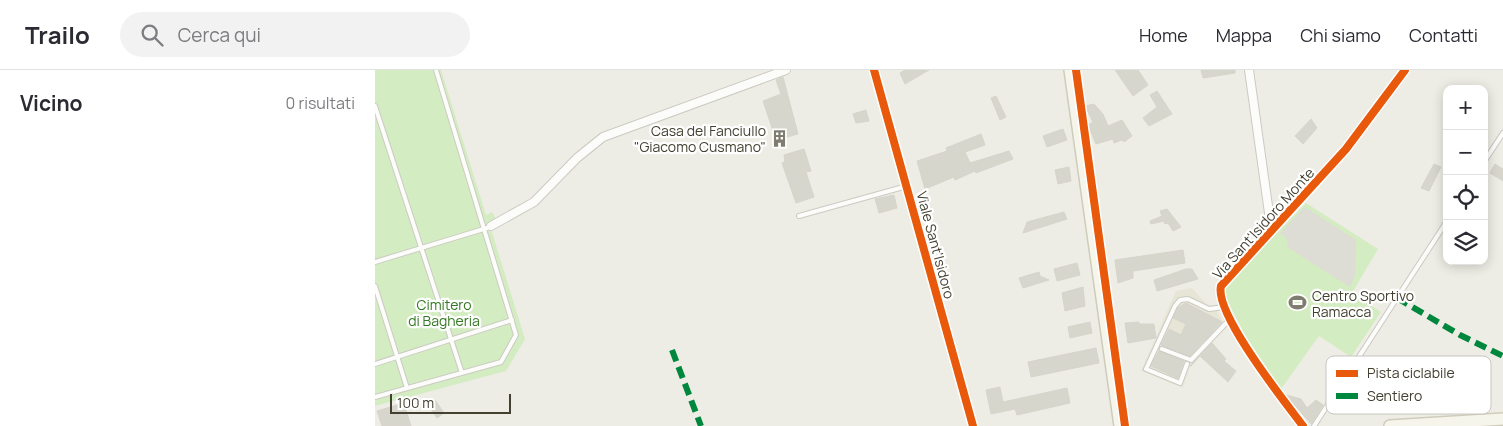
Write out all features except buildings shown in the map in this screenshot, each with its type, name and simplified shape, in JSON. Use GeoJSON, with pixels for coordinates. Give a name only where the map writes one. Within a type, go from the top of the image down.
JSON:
{"type":"FeatureCollection","features":[{"type":"Feature","properties":{"kind":"street"},"geometry":{"type":"LineString","coordinates":[[488,227],[534,202],[577,158],[603,137],[786,70]]}},
{"type":"Feature","properties":{"kind":"street","name":"Viale Sant'Isidoro"},"geometry":{"type":"LineString","coordinates":[[874,70],[973,426]]}},
{"type":"Feature","properties":{"kind":"street"},"geometry":{"type":"LineString","coordinates":[[1070,70],[1120,426]]}},
{"type":"Feature","properties":{"kind":"street"},"geometry":{"type":"LineString","coordinates":[[1249,70],[1269,213],[1277,224]]}},
{"type":"Feature","properties":{"kind":"street","name":"Via Sant'Isidoro Monte"},"geometry":{"type":"LineString","coordinates":[[1303,426],[1253,359],[1220,298],[1221,286],[1346,149],[1405,70]]}},
{"type":"Feature","properties":{"kind":"street"},"geometry":{"type":"LineString","coordinates":[[1390,426],[1503,419]]}},
{"type":"Feature","properties":{"kind":"lane"},"geometry":{"type":"LineString","coordinates":[[375,397],[501,362],[516,335],[488,227],[436,70]]}},
{"type":"Feature","properties":{"kind":"lane"},"geometry":{"type":"LineString","coordinates":[[375,106],[462,373]]}},
{"type":"Feature","properties":{"kind":"lane"},"geometry":{"type":"LineString","coordinates":[[1488,156],[1503,133]]}},
{"type":"Feature","properties":{"kind":"lane"},"geometry":{"type":"LineString","coordinates":[[799,216],[907,186]]}},
{"type":"Feature","properties":{"kind":"lane"},"geometry":{"type":"LineString","coordinates":[[375,262],[488,227]]}},
{"type":"Feature","properties":{"kind":"lane"},"geometry":{"type":"LineString","coordinates":[[1359,356],[1443,227]]}},
{"type":"Feature","properties":{"kind":"lane"},"geometry":{"type":"LineString","coordinates":[[375,286],[407,388]]}},
{"type":"Feature","properties":{"kind":"lane"},"geometry":{"type":"LineString","coordinates":[[1186,365],[1180,382],[1146,369],[1175,306],[1180,300],[1188,299],[1209,309],[1225,307]]}},
{"type":"Feature","properties":{"kind":"lane"},"geometry":{"type":"LineString","coordinates":[[1162,350],[1191,360],[1231,319]]}},
{"type":"Feature","properties":{"kind":"lane"},"geometry":{"type":"LineString","coordinates":[[375,364],[512,320]]}},
{"type":"Feature","properties":{"kind":"lane"},"geometry":{"type":"LineString","coordinates":[[1314,426],[1326,408]]}},
{"type":"Feature","properties":{"kind":"shaded area"},"geometry":{"type":"Polygon","coordinates":[[[1305,207],[1356,240],[1355,275],[1350,287],[1287,247],[1288,240],[1280,233],[1305,207]]]}},
{"type":"Feature","properties":{"kind":"shaded area"},"geometry":{"type":"Polygon","coordinates":[[[1192,288],[1207,305],[1211,306],[1213,304],[1226,328],[1190,366],[1183,388],[1141,371],[1176,291],[1192,288]]]}},
{"type":"Feature","properties":{"kind":"green space","name":"Cimitero di Bagheria"},"geometry":{"type":"Polygon","coordinates":[[[375,70],[441,70],[486,215],[492,212],[497,221],[490,226],[525,339],[506,371],[375,406],[375,70]]]}},
{"type":"Feature","properties":{"kind":"green space","name":"Centro Sportivo Ramacca"},"geometry":{"type":"Polygon","coordinates":[[[1306,203],[1378,249],[1352,293],[1381,312],[1352,356],[1319,336],[1281,389],[1254,353],[1223,292],[1224,287],[1306,203]]]}},
{"type":"Feature","properties":{"kind":"marked path"},"geometry":{"type":"LineString","coordinates":[[1397,298],[1460,335],[1503,356]]}},
{"type":"Feature","properties":{"kind":"marked path"},"geometry":{"type":"LineString","coordinates":[[672,350],[701,426]]}},
{"type":"Feature","properties":{"kind":"cycle path"},"geometry":{"type":"LineString","coordinates":[[874,70],[973,426]]}},
{"type":"Feature","properties":{"kind":"cycle path"},"geometry":{"type":"LineString","coordinates":[[1076,70],[1125,426]]}},
{"type":"Feature","properties":{"kind":"cycle path"},"geometry":{"type":"LineString","coordinates":[[1303,426],[1267,378],[1239,336],[1228,316],[1222,299],[1221,286],[1346,149],[1405,70]]}},
{"type":"Feature","properties":{"kind":"place","name":"Casa del Fanciullo \"Giacomo Cusmano\""},"geometry":{"type":"Point","coordinates":[780,138]}},
{"type":"Feature","properties":{"kind":"place","name":"Centro Sportivo Ramacca"},"geometry":{"type":"Point","coordinates":[1298,303]}}]}
